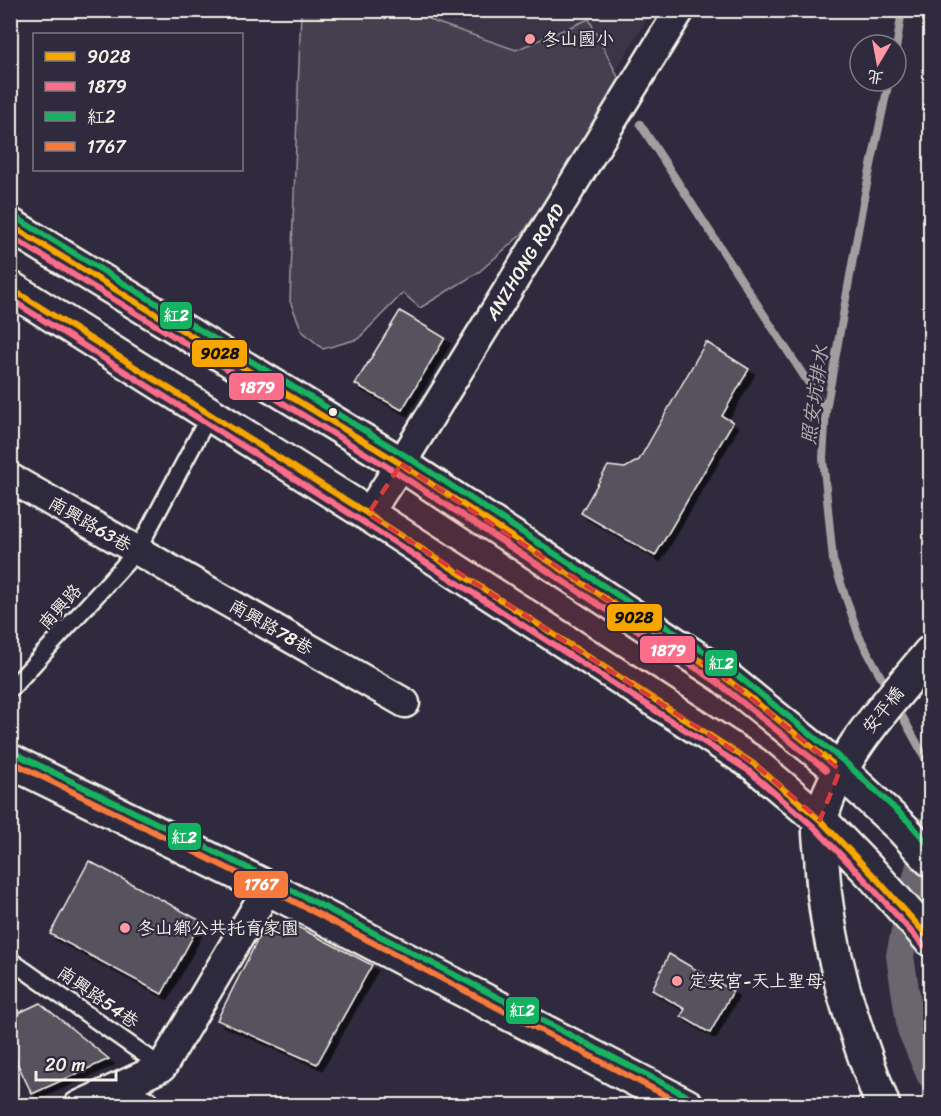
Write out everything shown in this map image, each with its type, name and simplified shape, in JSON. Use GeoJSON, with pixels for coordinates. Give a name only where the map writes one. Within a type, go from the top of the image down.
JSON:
{"type":"FeatureCollection","features":[{"type":"Feature","properties":{"kind":"main road"},"geometry":{"type":"LineString","coordinates":[[10,225],[401,465],[722,675],[840,770],[903,829],[930,859]]}},
{"type":"Feature","properties":{"kind":"main road"},"geometry":{"type":"LineString","coordinates":[[10,288],[368,514],[754,764],[820,820],[930,939]]}},
{"type":"Feature","properties":{"kind":"main road","name":"安平橋"},"geometry":{"type":"LineString","coordinates":[[820,820],[840,770],[859,740],[930,652]]}},
{"type":"Feature","properties":{"kind":"main road"},"geometry":{"type":"LineString","coordinates":[[10,761],[268,888],[687,1106]]}},
{"type":"Feature","properties":{"kind":"main road"},"geometry":{"type":"LineString","coordinates":[[820,820],[824,903],[836,966],[854,1029],[883,1106]]}},
{"type":"Feature","properties":{"kind":"street","name":"ANZHONG ROAD"},"geometry":{"type":"LineString","coordinates":[[368,514],[401,465],[680,10]]}},
{"type":"Feature","properties":{"kind":"street","name":"南興路63巷"},"geometry":{"type":"LineString","coordinates":[[10,478],[137,551]]}},
{"type":"Feature","properties":{"kind":"street","name":"南興路78巷"},"geometry":{"type":"LineString","coordinates":[[137,551],[405,703]]}},
{"type":"Feature","properties":{"kind":"street"},"geometry":{"type":"LineString","coordinates":[[78,1106],[162,1067],[268,888]]}},
{"type":"Feature","properties":{"kind":"street"},"geometry":{"type":"LineString","coordinates":[[113,1090],[147,1106]]}},
{"type":"Feature","properties":{"kind":"lane","name":"南興路"},"geometry":{"type":"LineString","coordinates":[[10,690],[137,551],[210,414]]}},
{"type":"Feature","properties":{"kind":"lane","name":"南興路54巷"},"geometry":{"type":"LineString","coordinates":[[10,960],[162,1067]]}},
{"type":"Feature","properties":{"kind":"highlighted area"},"geometry":{"type":"Polygon","coordinates":[[[401,464],[722,675],[840,770],[820,820],[754,764],[368,514],[401,464]]]}},
{"type":"Feature","properties":{"kind":"shaded area"},"geometry":{"type":"Polygon","coordinates":[[[301,11],[417,11],[435,22],[516,50],[589,19],[622,85],[523,233],[479,272],[420,308],[403,293],[358,339],[323,349],[302,331],[290,301],[301,11]]]}},
{"type":"Feature","properties":{"kind":"shaded area","name":"冬山國小"},"geometry":{"type":"Polygon","coordinates":[[[381,11],[652,11],[617,68],[591,76],[381,11]]]}},
{"type":"Feature","properties":{"kind":"building"},"geometry":{"type":"Polygon","coordinates":[[[400,311],[445,338],[402,410],[355,384],[400,311]]]}},
{"type":"Feature","properties":{"kind":"building"},"geometry":{"type":"Polygon","coordinates":[[[706,342],[749,369],[722,416],[733,422],[655,556],[581,513],[608,466],[625,468],[639,460],[706,342]]]}},
{"type":"Feature","properties":{"kind":"building","name":"冬山鄉公共托育家園"},"geometry":{"type":"Polygon","coordinates":[[[89,861],[201,921],[162,994],[50,934],[89,861]]]}},
{"type":"Feature","properties":{"kind":"building"},"geometry":{"type":"Polygon","coordinates":[[[292,924],[372,965],[317,1064],[217,1020],[262,931],[292,924]]]}},
{"type":"Feature","properties":{"kind":"building"},"geometry":{"type":"Polygon","coordinates":[[[669,954],[733,991],[710,1033],[681,1016],[685,1009],[652,990],[669,954]]]}},
{"type":"Feature","properties":{"kind":"building"},"geometry":{"type":"Polygon","coordinates":[[[40,1003],[109,1059],[32,1094],[10,1048],[10,1017],[40,1003]]]}},
{"type":"Feature","properties":{"kind":"waterway","name":"照安坑排水"},"geometry":{"type":"LineString","coordinates":[[898,33],[902,10]]}},
{"type":"Feature","properties":{"kind":"waterway","name":"照安坑排水"},"geometry":{"type":"LineString","coordinates":[[886,93],[863,203],[826,410],[823,458],[833,560],[859,636],[889,692]]}},
{"type":"Feature","properties":{"kind":"waterway"},"geometry":{"type":"LineString","coordinates":[[640,124],[826,410]]}},
{"type":"Feature","properties":{"kind":"waterway","name":"照安坑排水"},"geometry":{"type":"LineString","coordinates":[[895,703],[930,767]]}},
{"type":"Feature","properties":{"kind":"waterway"},"geometry":{"type":"LineString","coordinates":[[930,828],[913,892],[900,956],[911,1029],[930,1074]]}},
{"type":"Feature","properties":{"kind":"transit line","name":"紅2"},"geometry":{"type":"LineString","coordinates":[[15,217],[406,456],[727,667],[846,763],[909,822],[930,846]]}},
{"type":"Feature","properties":{"kind":"transit line","name":"9028"},"geometry":{"type":"LineString","coordinates":[[10,225],[401,464],[722,675],[832,763]]}},
{"type":"Feature","properties":{"kind":"transit line","name":"1879"},"geometry":{"type":"LineString","coordinates":[[10,236],[396,472],[717,682],[826,770]]}},
{"type":"Feature","properties":{"kind":"transit line","name":"9028"},"geometry":{"type":"LineString","coordinates":[[10,288],[368,514],[754,764],[820,820],[930,939]]}},
{"type":"Feature","properties":{"kind":"transit line","name":"1879"},"geometry":{"type":"LineString","coordinates":[[10,299],[363,522],[749,771],[814,827],[923,945]]}},
{"type":"Feature","properties":{"kind":"transit line","name":"紅2"},"geometry":{"type":"LineString","coordinates":[[14,753],[272,880],[691,1098]]}},
{"type":"Feature","properties":{"kind":"transit line","name":"1767"},"geometry":{"type":"LineString","coordinates":[[10,761],[268,888],[686,1106]]}},
{"type":"Feature","properties":{"kind":"place","name":"冬山國小"},"geometry":{"type":"Point","coordinates":[530,39]}},
{"type":"Feature","properties":{"kind":"place","name":"冬山鄉公共托育家園"},"geometry":{"type":"Point","coordinates":[125,928]}},
{"type":"Feature","properties":{"kind":"place","name":"定安宮-天上聖母"},"geometry":{"type":"Point","coordinates":[677,981]}}]}
